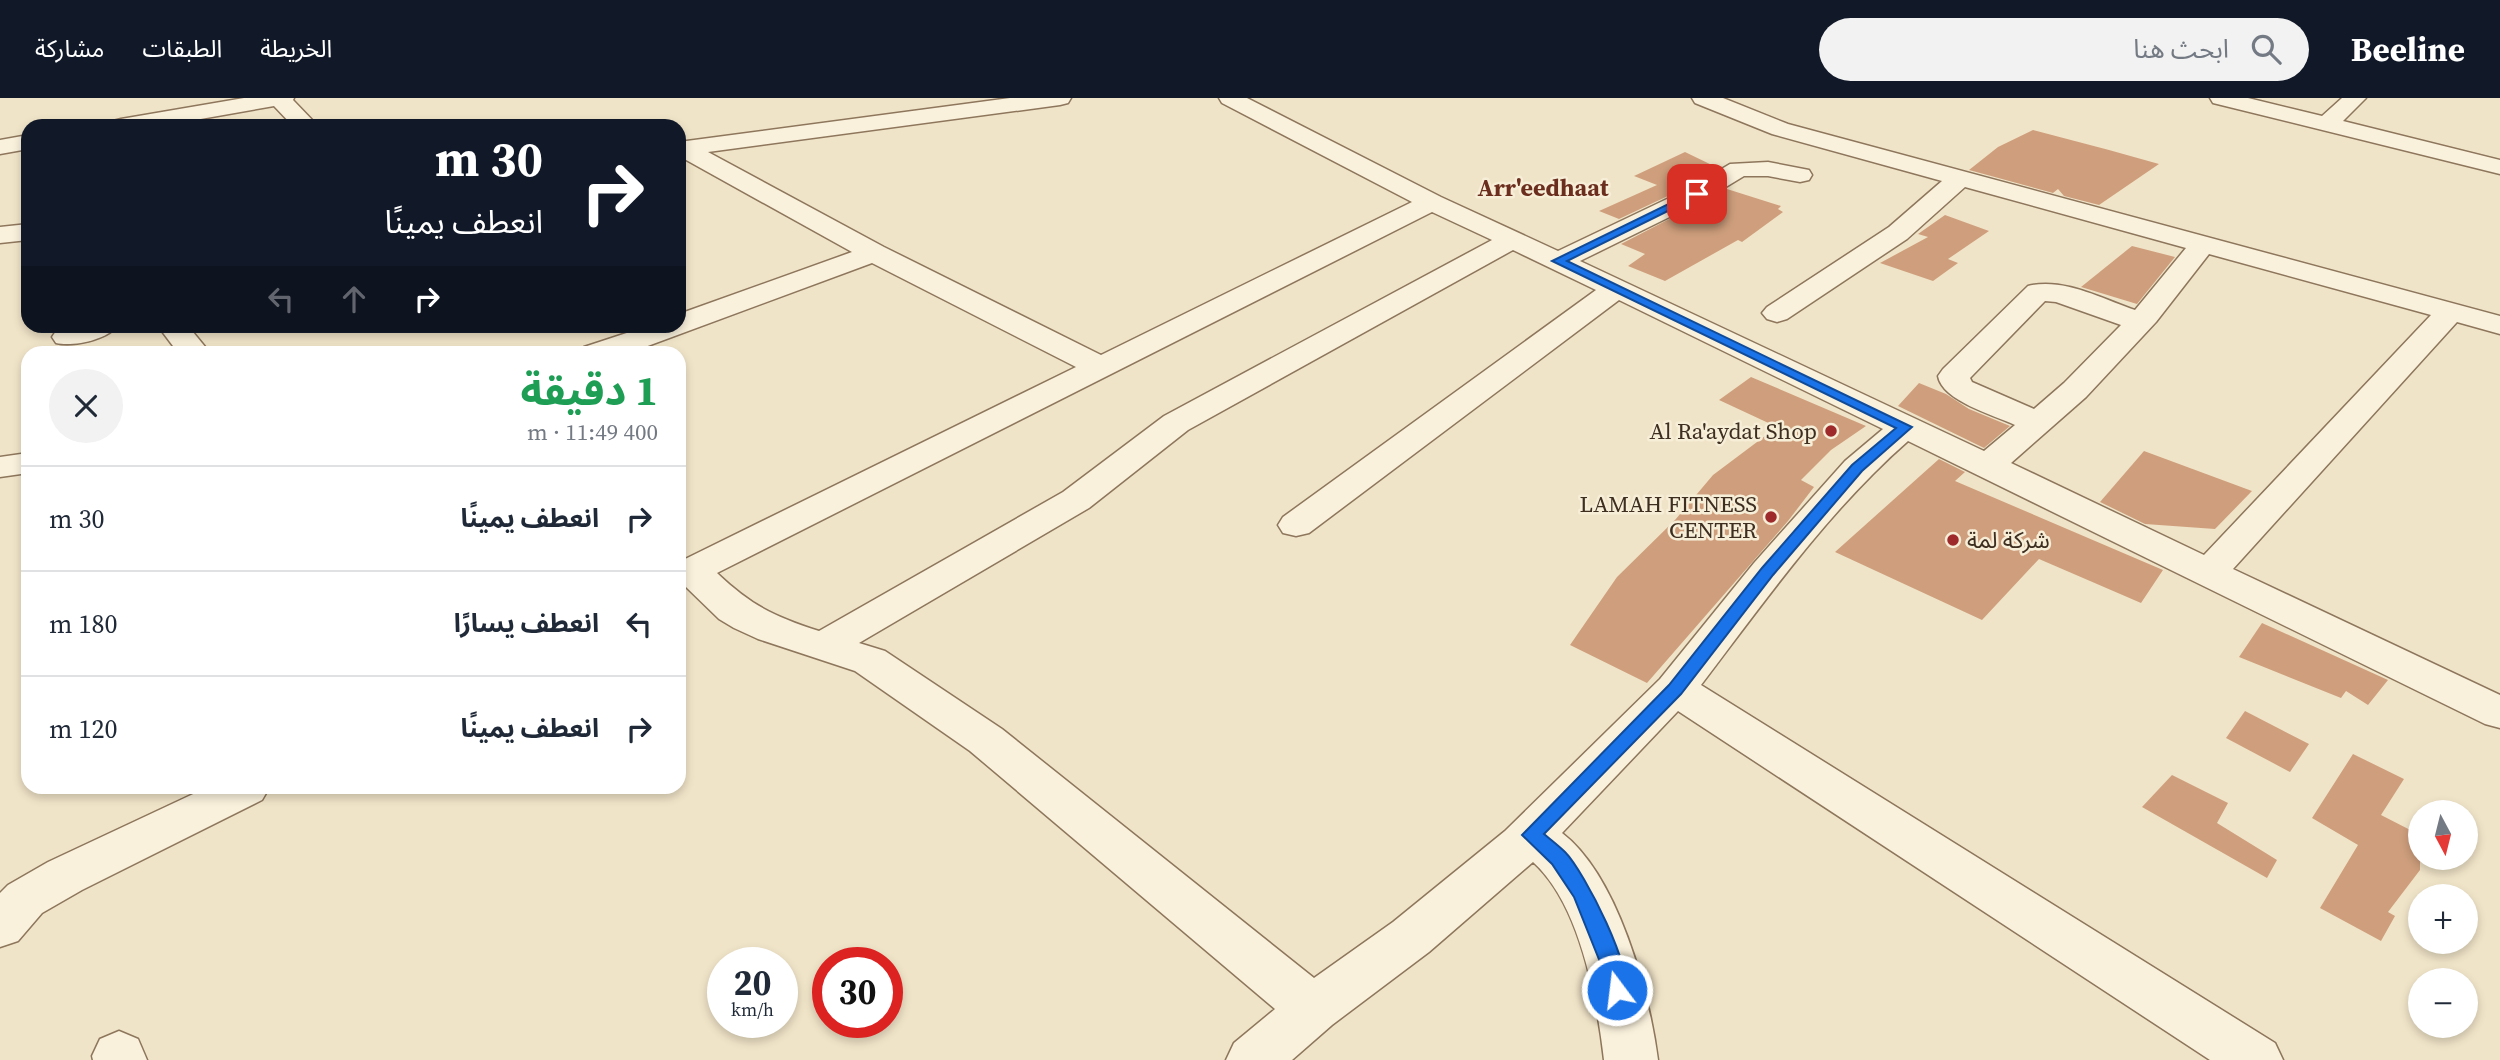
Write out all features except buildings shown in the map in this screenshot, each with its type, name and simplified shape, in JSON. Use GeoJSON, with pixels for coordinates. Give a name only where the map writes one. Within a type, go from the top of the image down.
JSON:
{"type":"FeatureCollection","features":[{"type":"Feature","properties":{"kind":"street"},"geometry":{"type":"LineString","coordinates":[[161,119],[281,98],[300,119]]}},
{"type":"Feature","properties":{"kind":"street"},"geometry":{"type":"LineString","coordinates":[[686,147],[1060,98]]}},
{"type":"Feature","properties":{"kind":"street"},"geometry":{"type":"LineString","coordinates":[[1230,98],[1432,202],[2500,713]]}},
{"type":"Feature","properties":{"kind":"street"},"geometry":{"type":"LineString","coordinates":[[1703,98],[1780,129],[2500,325]]}},
{"type":"Feature","properties":{"kind":"street"},"geometry":{"type":"LineString","coordinates":[[2325,125],[2356,98]]}},
{"type":"Feature","properties":{"kind":"street"},"geometry":{"type":"LineString","coordinates":[[2231,99],[2325,125],[2500,167]]}},
{"type":"Feature","properties":{"kind":"street"},"geometry":{"type":"LineString","coordinates":[[0,147],[21,143]]}},
{"type":"Feature","properties":{"kind":"street"},"geometry":{"type":"LineString","coordinates":[[686,151],[874,253],[1101,367]]}},
{"type":"Feature","properties":{"kind":"street"},"geometry":{"type":"LineString","coordinates":[[1558,261],[1637,224],[1739,169],[1768,169],[1800,175]]}},
{"type":"Feature","properties":{"kind":"street"},"geometry":{"type":"LineString","coordinates":[[1777,313],[1851,267],[1898,233],[1959,179]]}},
{"type":"Feature","properties":{"kind":"street"},"geometry":{"type":"LineString","coordinates":[[686,574],[1432,202]]}},
{"type":"Feature","properties":{"kind":"street"},"geometry":{"type":"LineString","coordinates":[[0,235],[21,233]]}},
{"type":"Feature","properties":{"kind":"street"},"geometry":{"type":"LineString","coordinates":[[823,646],[1076,500],[1176,424],[1512,240]]}},
{"type":"Feature","properties":{"kind":"street"},"geometry":{"type":"LineString","coordinates":[[1987,466],[2075,390],[2140,322],[2202,245]]}},
{"type":"Feature","properties":{"kind":"street"},"geometry":{"type":"LineString","coordinates":[[686,322],[874,253]]}},
{"type":"Feature","properties":{"kind":"street"},"geometry":{"type":"LineString","coordinates":[[1296,525],[1616,288]]}},
{"type":"Feature","properties":{"kind":"street"},"geometry":{"type":"LineString","coordinates":[[2038,422],[1961,389],[1954,376],[2038,292],[2060,294],[2140,322]]}},
{"type":"Feature","properties":{"kind":"street"},"geometry":{"type":"LineString","coordinates":[[2208,573],[2450,312]]}},
{"type":"Feature","properties":{"kind":"street"},"geometry":{"type":"LineString","coordinates":[[67,337],[80,333]]}},
{"type":"Feature","properties":{"kind":"street"},"geometry":{"type":"LineString","coordinates":[[618,346],[655,333]]}},
{"type":"Feature","properties":{"kind":"street"},"geometry":{"type":"LineString","coordinates":[[1253,1060],[1313,1009],[1411,937],[1531,835],[1675,690],[1768,571],[1857,468],[1905,427]]}},
{"type":"Feature","properties":{"kind":"street"},"geometry":{"type":"LineString","coordinates":[[0,467],[21,464]]}},
{"type":"Feature","properties":{"kind":"street"},"geometry":{"type":"LineString","coordinates":[[686,575],[748,619],[870,661],[986,740],[1313,1009]]}},
{"type":"Feature","properties":{"kind":"street"},"geometry":{"type":"LineString","coordinates":[[1675,690],[2256,1060]]}},
{"type":"Feature","properties":{"kind":"street"},"geometry":{"type":"LineString","coordinates":[[0,926],[26,899],[65,876],[234,794]]}},
{"type":"Feature","properties":{"kind":"street"},"geometry":{"type":"LineString","coordinates":[[1531,835],[1559,858],[1583,894],[1613,967],[1631,1060]]}},
{"type":"Feature","properties":{"kind":"place","name":"Al Ra'aydat Shop"},"geometry":{"type":"Point","coordinates":[1831,431]}},
{"type":"Feature","properties":{"kind":"place","name":"LAMAH FITNESS CENTER"},"geometry":{"type":"Point","coordinates":[1771,517]}},
{"type":"Feature","properties":{"kind":"place","name":"شركة لمة"},"geometry":{"type":"Point","coordinates":[1953,540]}},
{"type":"Feature","properties":{"kind":"district","name":"Arr'eedhaat"},"geometry":{"type":"Point","coordinates":[1543,188]}},
{"type":"Feature","properties":{"kind":"route"},"geometry":{"type":"LineString","coordinates":[[1617,990],[1613,967],[1583,894],[1559,858],[1531,835],[1675,690],[1768,571],[1857,468],[1905,427],[1558,261],[1697,194]]}}]}
